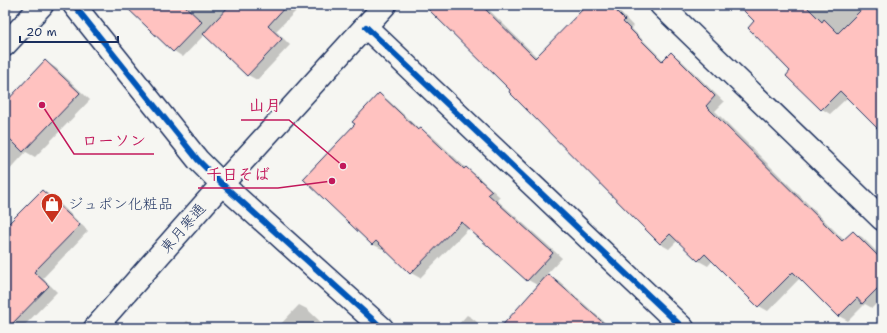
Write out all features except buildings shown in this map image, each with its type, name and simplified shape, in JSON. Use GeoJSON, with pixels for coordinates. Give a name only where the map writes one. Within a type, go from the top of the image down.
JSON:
{"type":"FeatureCollection","features":[{"type":"Feature","properties":{"kind":"street"},"geometry":{"type":"LineString","coordinates":[[5,46],[42,5]]}},
{"type":"Feature","properties":{"kind":"street","name":"東月寒通"},"geometry":{"type":"LineString","coordinates":[[95,328],[222,184],[385,5]]}},
{"type":"Feature","properties":{"kind":"street"},"geometry":{"type":"LineString","coordinates":[[661,5],[882,219]]}},
{"type":"Feature","properties":{"kind":"street"},"geometry":{"type":"LineString","coordinates":[[78,6],[198,160],[222,184],[382,328]]}},
{"type":"Feature","properties":{"kind":"street"},"geometry":{"type":"LineString","coordinates":[[366,27],[683,328]]}},
{"type":"Feature","properties":{"kind":"cycle path"},"geometry":{"type":"LineString","coordinates":[[74,5],[198,160],[222,184],[382,328]]}},
{"type":"Feature","properties":{"kind":"cycle path"},"geometry":{"type":"LineString","coordinates":[[366,27],[683,328]]}},
{"type":"Feature","properties":{"kind":"place","name":"ローソン"},"geometry":{"type":"Point","coordinates":[42,105]}},
{"type":"Feature","properties":{"kind":"place","name":"山月"},"geometry":{"type":"Point","coordinates":[343,166]}},
{"type":"Feature","properties":{"kind":"place","name":"千日そば"},"geometry":{"type":"Point","coordinates":[332,181]}},
{"type":"Feature","properties":{"kind":"place","name":"ジュポン化粧品"},"geometry":{"type":"Point","coordinates":[52,224]}}]}
